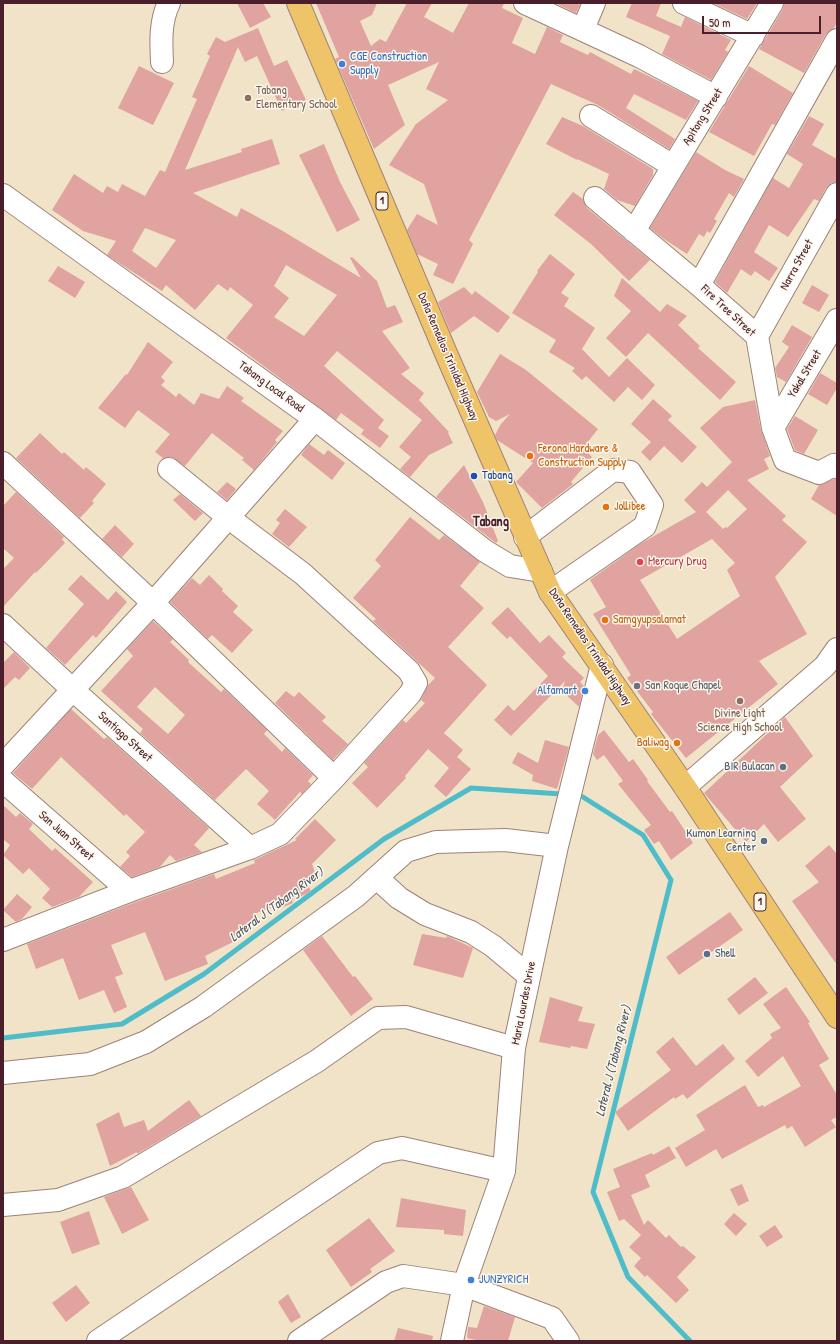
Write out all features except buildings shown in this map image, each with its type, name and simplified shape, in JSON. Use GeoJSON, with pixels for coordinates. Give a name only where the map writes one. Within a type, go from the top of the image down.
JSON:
{"type":"FeatureCollection","features":[{"type":"Feature","properties":{"kind":"highway","name":"Doña Remedios Trinidad Highway"},"geometry":{"type":"LineString","coordinates":[[298,3],[525,537],[550,592],[602,665],[685,787],[837,1017]]}},
{"type":"Feature","properties":{"kind":"street"},"geometry":{"type":"LineString","coordinates":[[162,62],[160,40],[165,12],[169,3]]}},
{"type":"Feature","properties":{"kind":"street"},"geometry":{"type":"LineString","coordinates":[[525,3],[583,29],[716,97]]}},
{"type":"Feature","properties":{"kind":"street"},"geometry":{"type":"LineString","coordinates":[[583,29],[594,3]]}},
{"type":"Feature","properties":{"kind":"street"},"geometry":{"type":"LineString","coordinates":[[684,3],[753,36]]}},
{"type":"Feature","properties":{"kind":"street","name":"Apitong Street"},"geometry":{"type":"LineString","coordinates":[[634,231],[772,3]]}},
{"type":"Feature","properties":{"kind":"street"},"geometry":{"type":"LineString","coordinates":[[699,285],[837,40]]}},
{"type":"Feature","properties":{"kind":"street"},"geometry":{"type":"LineString","coordinates":[[591,116],[673,166]]}},
{"type":"Feature","properties":{"kind":"street","name":"Tabang Local Road"},"geometry":{"type":"LineString","coordinates":[[3,194],[315,419],[485,551],[510,566],[541,571]]}},
{"type":"Feature","properties":{"kind":"street","name":"Narra Street"},"geometry":{"type":"LineString","coordinates":[[757,336],[837,194]]}},
{"type":"Feature","properties":{"kind":"street","name":"Fire Tree Street"},"geometry":{"type":"LineString","coordinates":[[595,198],[699,285],[757,336],[773,428],[785,460],[819,473],[836,464]]}},
{"type":"Feature","properties":{"kind":"street","name":"Yakal Street"},"geometry":{"type":"LineString","coordinates":[[773,428],[837,320]]}},
{"type":"Feature","properties":{"kind":"street"},"geometry":{"type":"LineString","coordinates":[[3,765],[153,603],[315,419]]}},
{"type":"Feature","properties":{"kind":"street"},"geometry":{"type":"LineString","coordinates":[[3,463],[153,603],[334,778]]}},
{"type":"Feature","properties":{"kind":"street"},"geometry":{"type":"LineString","coordinates":[[5,937],[129,890],[250,848],[280,834],[334,778],[410,694],[416,683],[409,671],[303,574],[229,518],[169,469]]}},
{"type":"Feature","properties":{"kind":"street"},"geometry":{"type":"LineString","coordinates":[[525,537],[613,470],[630,472],[652,505],[645,526],[550,592]]}},
{"type":"Feature","properties":{"kind":"street","name":"Santiago Street"},"geometry":{"type":"LineString","coordinates":[[3,625],[72,690],[250,848]]}},
{"type":"Feature","properties":{"kind":"street"},"geometry":{"type":"LineString","coordinates":[[685,787],[825,666],[837,649]]}},
{"type":"Feature","properties":{"kind":"street","name":"Maria Lourdes Drive"},"geometry":{"type":"LineString","coordinates":[[452,1341],[464,1285],[504,1171],[514,1048],[557,846],[602,665]]}},
{"type":"Feature","properties":{"kind":"street","name":"San Juan Street"},"geometry":{"type":"LineString","coordinates":[[3,780],[129,890]]}},
{"type":"Feature","properties":{"kind":"street"},"geometry":{"type":"LineString","coordinates":[[3,1073],[90,1064],[146,1042],[203,1006],[356,896],[406,851],[436,842],[505,840],[557,846]]}},
{"type":"Feature","properties":{"kind":"street"},"geometry":{"type":"LineString","coordinates":[[377,878],[399,898],[425,914],[471,932],[493,946],[529,976]]}},
{"type":"Feature","properties":{"kind":"street"},"geometry":{"type":"LineString","coordinates":[[3,1205],[58,1200],[123,1177],[317,1061],[378,1018],[406,1017],[514,1048]]}},
{"type":"Feature","properties":{"kind":"street"},"geometry":{"type":"LineString","coordinates":[[98,1341],[378,1154],[402,1148],[504,1171]]}},
{"type":"Feature","properties":{"kind":"street"},"geometry":{"type":"LineString","coordinates":[[299,1341],[386,1282],[404,1276],[464,1285],[552,1318],[568,1341]]}},
{"type":"Feature","properties":{"kind":"waterway","name":"Lateral J (Tabang River)"},"geometry":{"type":"LineString","coordinates":[[3,1038],[122,1024],[204,974],[384,839],[471,788],[561,794]]}},
{"type":"Feature","properties":{"kind":"waterway","name":"Lateral J (Tabang River)"},"geometry":{"type":"LineString","coordinates":[[583,797],[643,835],[671,880],[593,1192],[628,1277],[690,1341]]}},
{"type":"Feature","properties":{"kind":"place","name":"CGE Construction Supply"},"geometry":{"type":"Point","coordinates":[342,64]}},
{"type":"Feature","properties":{"kind":"place","name":"Tabang Elementary School"},"geometry":{"type":"Point","coordinates":[248,98]}},
{"type":"Feature","properties":{"kind":"place","name":"Ferona Hardware & Construction Supply"},"geometry":{"type":"Point","coordinates":[530,456]}},
{"type":"Feature","properties":{"kind":"place","name":"Tabang"},"geometry":{"type":"Point","coordinates":[474,476]}},
{"type":"Feature","properties":{"kind":"place","name":"Jollibee"},"geometry":{"type":"Point","coordinates":[606,507]}},
{"type":"Feature","properties":{"kind":"place","name":"Mercury Drug"},"geometry":{"type":"Point","coordinates":[640,562]}},
{"type":"Feature","properties":{"kind":"place","name":"Samgyupsalamat"},"geometry":{"type":"Point","coordinates":[605,620]}},
{"type":"Feature","properties":{"kind":"place","name":"San Roque Chapel"},"geometry":{"type":"Point","coordinates":[637,686]}},
{"type":"Feature","properties":{"kind":"place","name":"Alfamart"},"geometry":{"type":"Point","coordinates":[585,691]}},
{"type":"Feature","properties":{"kind":"place","name":"Divine Light Science High School"},"geometry":{"type":"Point","coordinates":[740,701]}},
{"type":"Feature","properties":{"kind":"place","name":"Baliwag"},"geometry":{"type":"Point","coordinates":[677,743]}},
{"type":"Feature","properties":{"kind":"place","name":"BIR Bulacan"},"geometry":{"type":"Point","coordinates":[783,767]}},
{"type":"Feature","properties":{"kind":"place","name":"Kumon Learning Center"},"geometry":{"type":"Point","coordinates":[764,841]}},
{"type":"Feature","properties":{"kind":"place","name":"Shell"},"geometry":{"type":"Point","coordinates":[707,954]}},
{"type":"Feature","properties":{"kind":"place","name":"JUNZYRICH"},"geometry":{"type":"Point","coordinates":[471,1280]}},
{"type":"Feature","properties":{"kind":"district","name":"Tabang"},"geometry":{"type":"Point","coordinates":[491,522]}}]}
